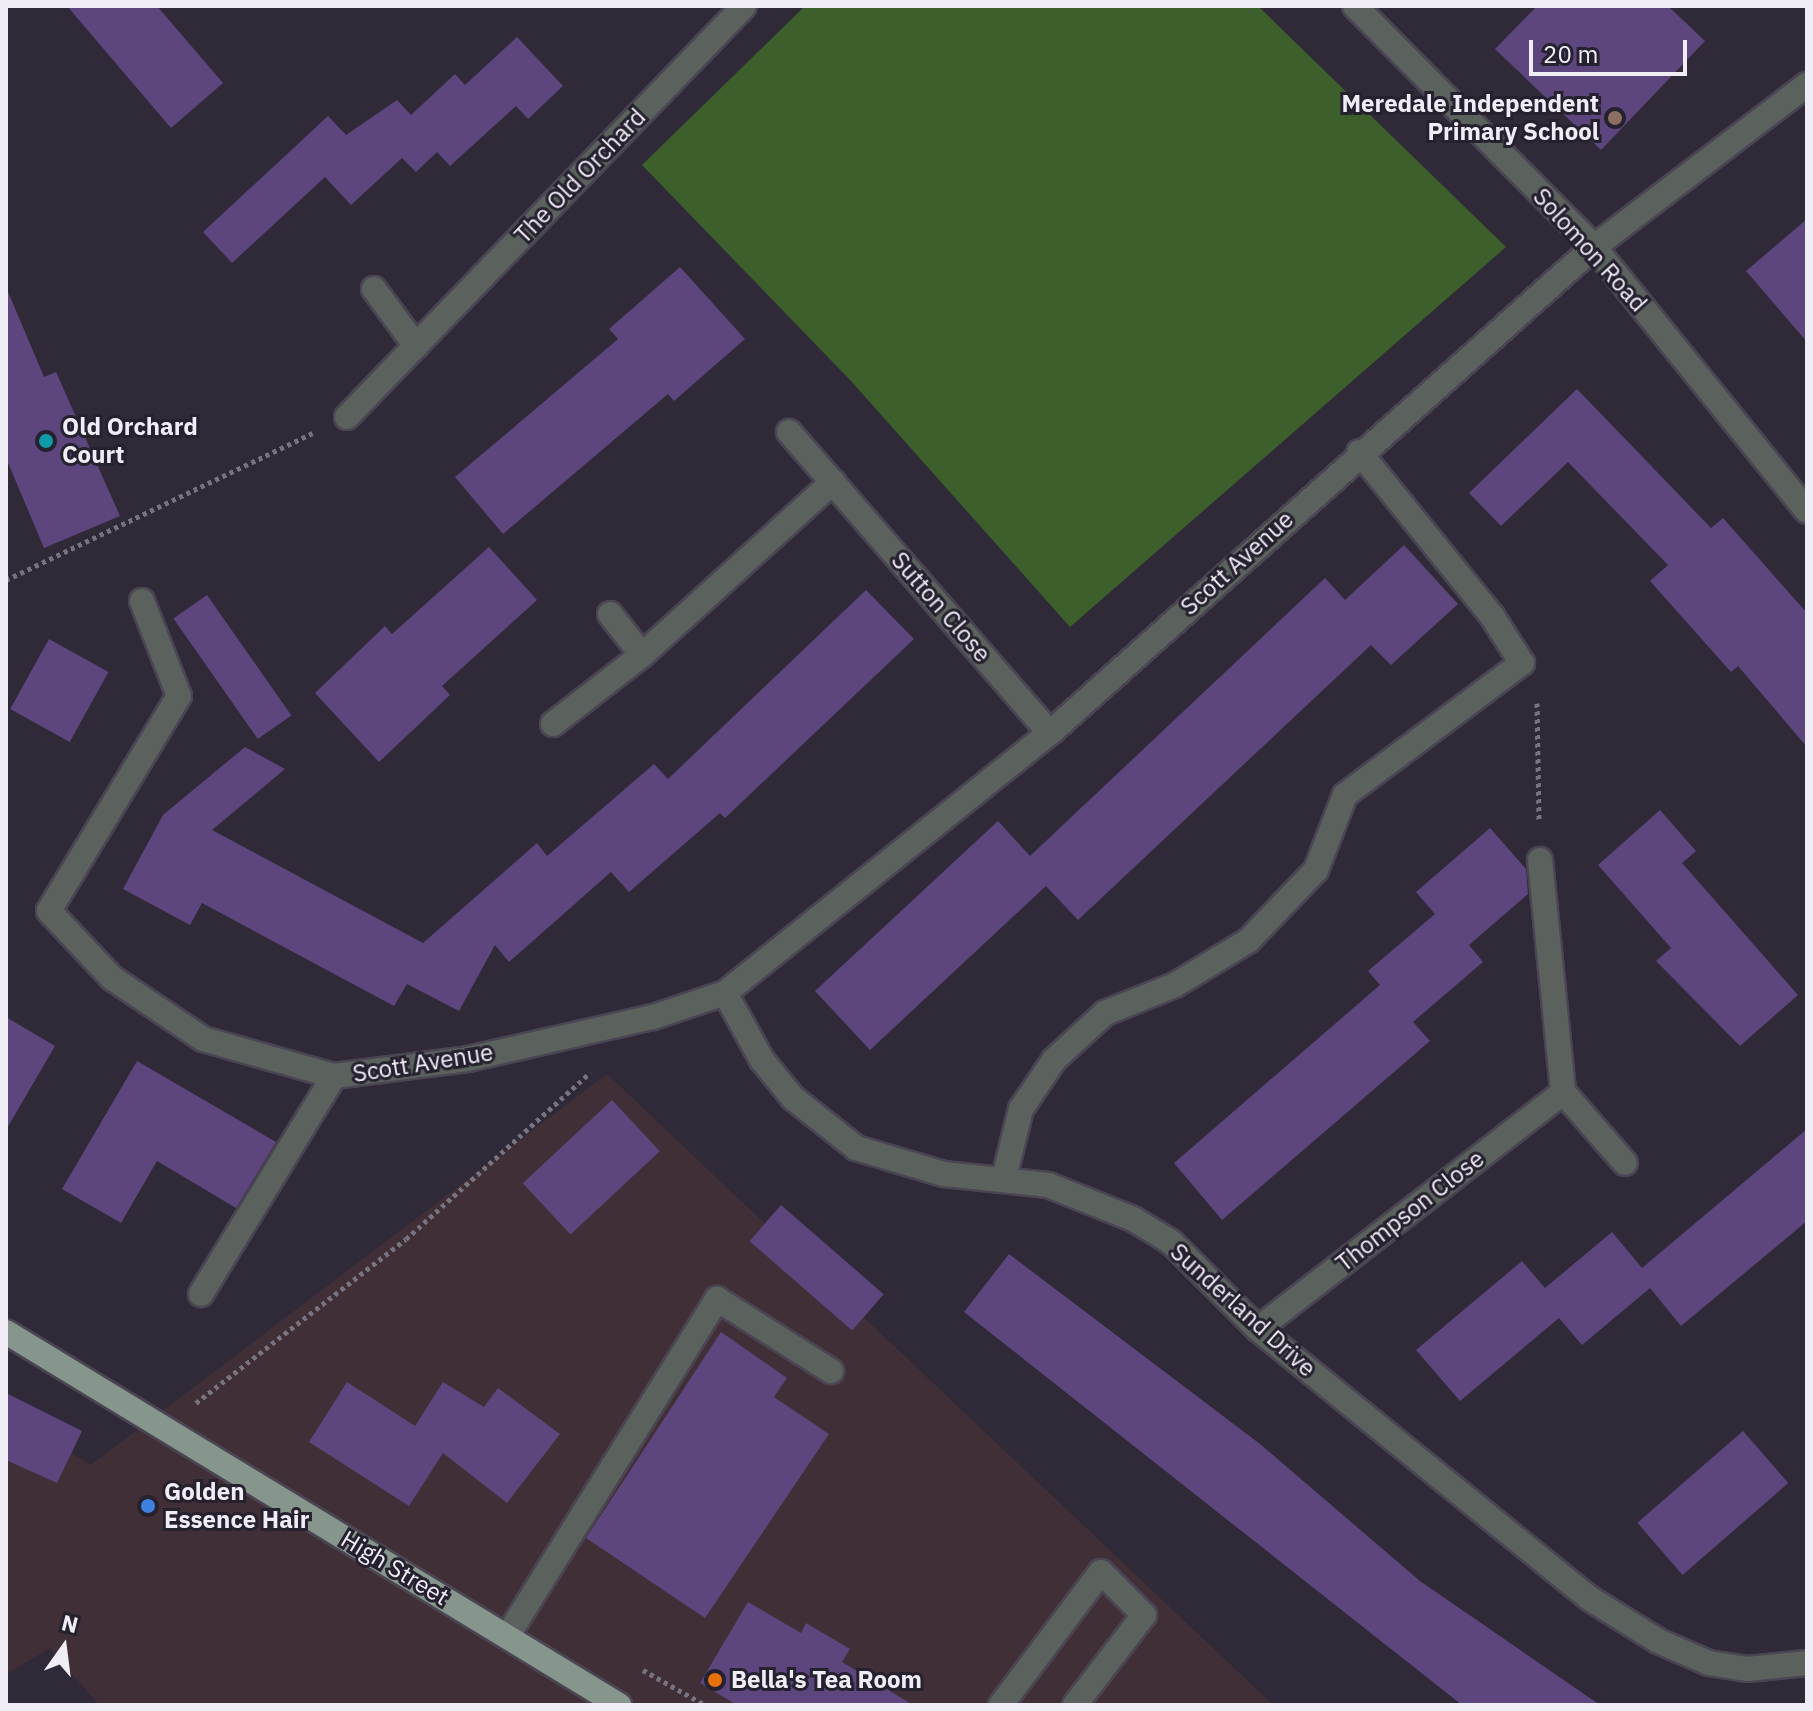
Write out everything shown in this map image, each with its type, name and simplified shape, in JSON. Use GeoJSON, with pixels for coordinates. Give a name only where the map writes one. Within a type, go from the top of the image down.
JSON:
{"type":"FeatureCollection","features":[{"type":"Feature","properties":{"kind":"main road","name":"High Street"},"geometry":{"type":"LineString","coordinates":[[6,1332],[619,1705]]}},
{"type":"Feature","properties":{"kind":"street","name":"The Old Orchard"},"geometry":{"type":"LineString","coordinates":[[347,417],[744,6]]}},
{"type":"Feature","properties":{"kind":"street","name":"Solomon Road"},"geometry":{"type":"LineString","coordinates":[[1355,6],[1594,247],[1807,511]]}},
{"type":"Feature","properties":{"kind":"street","name":"Scott Avenue"},"geometry":{"type":"LineString","coordinates":[[142,601],[179,696],[49,911],[112,978],[203,1039],[334,1076],[468,1059],[653,1017],[725,993],[1050,733],[1359,452],[1594,247],[1807,85]]}},
{"type":"Feature","properties":{"kind":"street"},"geometry":{"type":"LineString","coordinates":[[374,289],[416,346]]}},
{"type":"Feature","properties":{"kind":"street","name":"Sutton Close"},"geometry":{"type":"LineString","coordinates":[[789,432],[1050,733]]}},
{"type":"Feature","properties":{"kind":"street"},"geometry":{"type":"LineString","coordinates":[[1004,1178],[1021,1109],[1054,1060],[1105,1013],[1175,985],[1248,941],[1316,870],[1345,795],[1522,663],[1492,616],[1359,452]]}},
{"type":"Feature","properties":{"kind":"street"},"geometry":{"type":"LineString","coordinates":[[553,724],[642,655],[833,482]]}},
{"type":"Feature","properties":{"kind":"street"},"geometry":{"type":"LineString","coordinates":[[610,614],[642,655]]}},
{"type":"Feature","properties":{"kind":"street"},"geometry":{"type":"LineString","coordinates":[[1540,860],[1563,1092],[1625,1163]]}},
{"type":"Feature","properties":{"kind":"street","name":"Sunderland Drive"},"geometry":{"type":"LineString","coordinates":[[725,993],[762,1060],[793,1098],[856,1148],[944,1174],[1048,1185],[1133,1219],[1171,1242],[1258,1329],[1589,1598],[1658,1641],[1709,1663],[1748,1669],[1807,1663]]}},
{"type":"Feature","properties":{"kind":"street"},"geometry":{"type":"LineString","coordinates":[[201,1294],[334,1076]]}},
{"type":"Feature","properties":{"kind":"street","name":"Thompson Close"},"geometry":{"type":"LineString","coordinates":[[1258,1329],[1563,1092]]}},
{"type":"Feature","properties":{"kind":"street"},"geometry":{"type":"LineString","coordinates":[[508,1635],[717,1299],[831,1371]]}},
{"type":"Feature","properties":{"kind":"street"},"geometry":{"type":"LineString","coordinates":[[1001,1705],[1101,1572],[1144,1615],[1075,1705]]}},
{"type":"Feature","properties":{"kind":"path"},"geometry":{"type":"LineString","coordinates":[[6,580],[347,417]]}},
{"type":"Feature","properties":{"kind":"path"},"geometry":{"type":"LineString","coordinates":[[1522,663],[1537,681],[1540,860]]}},
{"type":"Feature","properties":{"kind":"path"},"geometry":{"type":"LineString","coordinates":[[168,1431],[406,1239],[595,1070]]}},
{"type":"Feature","properties":{"kind":"shaded area"},"geometry":{"type":"Polygon","coordinates":[[[607,1074],[1273,1705],[99,1705],[50,1648],[6,1674],[6,1413],[91,1465],[607,1074]]]}},
{"type":"Feature","properties":{"kind":"green space"},"geometry":{"type":"Polygon","coordinates":[[[805,6],[1258,6],[1506,247],[1070,627],[851,381],[642,165],[805,6]]]}},
{"type":"Feature","properties":{"kind":"building"},"geometry":{"type":"Polygon","coordinates":[[[67,6],[157,6],[223,83],[171,128],[67,6]]]}},
{"type":"Feature","properties":{"kind":"building"},"geometry":{"type":"Polygon","coordinates":[[[1537,6],[1668,6],[1705,41],[1601,150],[1495,49],[1537,6]]]}},
{"type":"Feature","properties":{"kind":"building"},"geometry":{"type":"Polygon","coordinates":[[[517,37],[563,86],[528,119],[516,106],[450,166],[437,152],[416,172],[402,158],[351,205],[325,177],[232,263],[203,232],[328,116],[346,135],[397,100],[411,115],[455,74],[465,85],[517,37]]]}},
{"type":"Feature","properties":{"kind":"building"},"geometry":{"type":"Polygon","coordinates":[[[1807,219],[1807,342],[1746,271],[1807,219]]]}},
{"type":"Feature","properties":{"kind":"building"},"geometry":{"type":"Polygon","coordinates":[[[680,267],[745,339],[674,401],[668,394],[503,534],[455,477],[618,339],[609,329],[680,267]]]}},
{"type":"Feature","properties":{"kind":"building","name":"Old Orchard Court"},"geometry":{"type":"Polygon","coordinates":[[[6,287],[44,377],[56,372],[120,516],[44,548],[6,458],[6,287]]]}},
{"type":"Feature","properties":{"kind":"building"},"geometry":{"type":"Polygon","coordinates":[[[1577,389],[1711,528],[1723,518],[1807,613],[1807,747],[1738,666],[1731,672],[1650,581],[1668,565],[1568,462],[1501,526],[1469,493],[1577,389]]]}},
{"type":"Feature","properties":{"kind":"building"},"geometry":{"type":"Polygon","coordinates":[[[1404,545],[1458,604],[1391,665],[1371,645],[1078,920],[1046,886],[870,1050],[815,991],[998,821],[1030,856],[1325,578],[1345,600],[1404,545]]]}},
{"type":"Feature","properties":{"kind":"building"},"geometry":{"type":"Polygon","coordinates":[[[489,547],[537,600],[442,686],[450,695],[379,762],[315,693],[385,626],[392,634],[489,547]]]}},
{"type":"Feature","properties":{"kind":"building"},"geometry":{"type":"Polygon","coordinates":[[[866,590],[914,639],[725,818],[720,813],[629,892],[611,872],[509,962],[495,945],[459,1011],[407,984],[394,1006],[202,903],[190,925],[123,889],[163,815],[245,747],[285,769],[212,830],[423,943],[537,843],[547,856],[654,764],[668,779],[866,590]]]}},
{"type":"Feature","properties":{"kind":"building"},"geometry":{"type":"Polygon","coordinates":[[[207,595],[291,715],[258,739],[173,619],[207,595]]]}},
{"type":"Feature","properties":{"kind":"building"},"geometry":{"type":"Polygon","coordinates":[[[49,639],[108,672],[70,742],[10,709],[49,639]]]}},
{"type":"Feature","properties":{"kind":"building"},"geometry":{"type":"Polygon","coordinates":[[[1660,810],[1696,851],[1682,863],[1798,995],[1740,1046],[1656,961],[1671,948],[1598,865],[1660,810]]]}},
{"type":"Feature","properties":{"kind":"building"},"geometry":{"type":"Polygon","coordinates":[[[1490,828],[1526,869],[1528,894],[1469,945],[1483,962],[1413,1022],[1430,1041],[1222,1220],[1174,1163],[1380,985],[1368,971],[1435,914],[1416,892],[1490,828]]]}},
{"type":"Feature","properties":{"kind":"building"},"geometry":{"type":"Polygon","coordinates":[[[6,1017],[55,1046],[6,1130],[6,1017]]]}},
{"type":"Feature","properties":{"kind":"building"},"geometry":{"type":"Polygon","coordinates":[[[137,1061],[276,1142],[236,1208],[157,1161],[121,1223],[62,1189],[137,1061]]]}},
{"type":"Feature","properties":{"kind":"building"},"geometry":{"type":"Polygon","coordinates":[[[612,1100],[660,1151],[571,1234],[523,1183],[612,1100]]]}},
{"type":"Feature","properties":{"kind":"building"},"geometry":{"type":"Polygon","coordinates":[[[1807,1129],[1807,1221],[1681,1326],[1650,1288],[1582,1345],[1559,1318],[1460,1401],[1416,1350],[1522,1261],[1545,1288],[1612,1232],[1642,1268],[1807,1129]]]}},
{"type":"Feature","properties":{"kind":"building"},"geometry":{"type":"Polygon","coordinates":[[[781,1205],[884,1294],[852,1330],[750,1241],[781,1205]]]}},
{"type":"Feature","properties":{"kind":"building"},"geometry":{"type":"Polygon","coordinates":[[[1009,1254],[1260,1444],[1420,1581],[1600,1705],[1462,1705],[964,1312],[1009,1254]]]}},
{"type":"Feature","properties":{"kind":"building"},"geometry":{"type":"Polygon","coordinates":[[[721,1332],[787,1378],[774,1397],[829,1434],[705,1618],[586,1538],[721,1332]]]}},
{"type":"Feature","properties":{"kind":"building"},"geometry":{"type":"Polygon","coordinates":[[[347,1382],[415,1426],[443,1382],[484,1407],[498,1388],[560,1434],[507,1503],[443,1453],[409,1506],[309,1442],[347,1382]]]}},
{"type":"Feature","properties":{"kind":"building"},"geometry":{"type":"Polygon","coordinates":[[[6,1393],[82,1431],[57,1483],[6,1460],[6,1393]]]}},
{"type":"Feature","properties":{"kind":"building"},"geometry":{"type":"Polygon","coordinates":[[[1743,1431],[1788,1483],[1683,1575],[1637,1523],[1743,1431]]]}},
{"type":"Feature","properties":{"kind":"building"},"geometry":{"type":"Polygon","coordinates":[[[748,1602],[801,1633],[806,1623],[850,1649],[842,1662],[913,1705],[737,1705],[700,1683],[748,1602]]]}},
{"type":"Feature","properties":{"kind":"place","name":"Meredale Independent Primary School"},"geometry":{"type":"Point","coordinates":[1615,118]}},
{"type":"Feature","properties":{"kind":"place","name":"Old Orchard Court"},"geometry":{"type":"Point","coordinates":[46,441]}},
{"type":"Feature","properties":{"kind":"place","name":"Golden Essence Hair"},"geometry":{"type":"Point","coordinates":[148,1506]}},
{"type":"Feature","properties":{"kind":"place","name":"Bella's Tea Room"},"geometry":{"type":"Point","coordinates":[715,1680]}}]}
